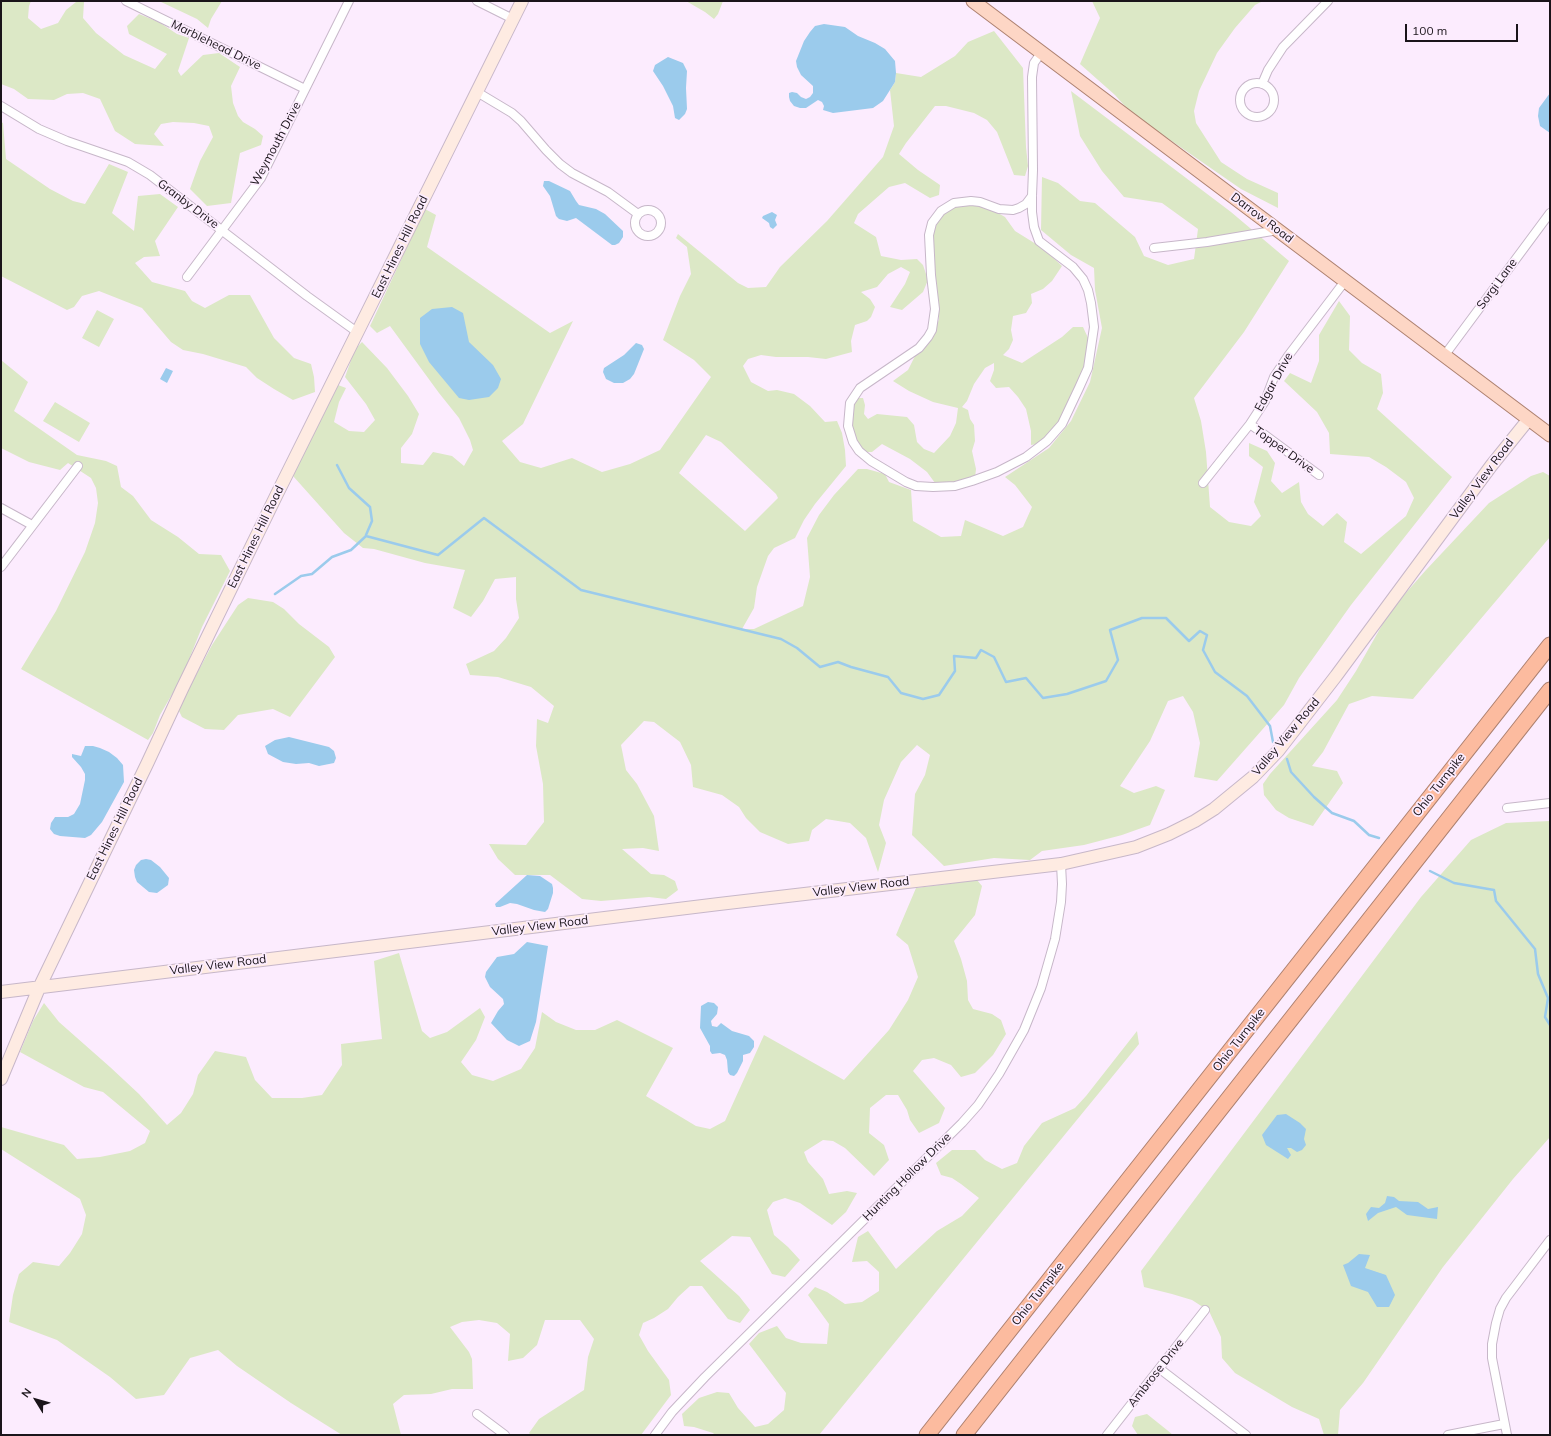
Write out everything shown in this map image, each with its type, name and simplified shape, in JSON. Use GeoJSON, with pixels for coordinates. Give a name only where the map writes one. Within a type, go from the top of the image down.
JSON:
{"type":"FeatureCollection","features":[{"type":"Feature","properties":{"kind":"highway","name":"Ohio Turnpike"},"geometry":{"type":"LineString","coordinates":[[927,1435],[1550,645]]}},
{"type":"Feature","properties":{"kind":"highway"},"geometry":{"type":"LineString","coordinates":[[964,1435],[1550,690]]}},
{"type":"Feature","properties":{"kind":"main road","name":"East Hines Hill Road"},"geometry":{"type":"LineString","coordinates":[[1,1079],[39,988],[188,676],[522,1]]}},
{"type":"Feature","properties":{"kind":"main road","name":"Darrow Road"},"geometry":{"type":"LineString","coordinates":[[980,3],[1042,53],[1528,420],[1550,435]]}},
{"type":"Feature","properties":{"kind":"main road","name":"Valley View Road"},"geometry":{"type":"LineString","coordinates":[[1,992],[719,904],[1061,864],[1136,847],[1169,834],[1195,821],[1214,809],[1253,777],[1278,751],[1336,676],[1491,466],[1528,420]]}},
{"type":"Feature","properties":{"kind":"street","name":"Marblehead Drive"},"geometry":{"type":"LineString","coordinates":[[126,1],[305,89]]}},
{"type":"Feature","properties":{"kind":"street","name":"Weymouth Drive"},"geometry":{"type":"LineString","coordinates":[[187,277],[260,178],[349,1]]}},
{"type":"Feature","properties":{"kind":"street"},"geometry":{"type":"LineString","coordinates":[[477,1],[513,19]]}},
{"type":"Feature","properties":{"kind":"street"},"geometry":{"type":"LineString","coordinates":[[1262,84],[1268,70],[1283,47],[1328,1]]}},
{"type":"Feature","properties":{"kind":"street"},"geometry":{"type":"LineString","coordinates":[[1032,196],[1026,204],[1013,210],[999,209],[980,202],[971,201],[954,203],[941,211],[932,223],[929,235],[931,275],[935,309],[932,330],[919,348],[860,388],[853,397],[847,420],[849,432],[853,442],[871,461],[906,482],[916,486],[954,486],[1012,466],[1047,442],[1062,424],[1088,368],[1094,327],[1092,303],[1088,290],[1083,279],[1073,267],[1048,249],[1037,237],[1032,212],[1032,196],[1032,77],[1034,63],[1042,53]]}},
{"type":"Feature","properties":{"kind":"street"},"geometry":{"type":"LineString","coordinates":[[1262,84],[1272,92],[1273,105],[1270,111],[1264,115],[1258,117],[1252,116],[1246,113],[1242,108],[1240,95],[1249,85],[1262,84]]}},
{"type":"Feature","properties":{"kind":"street"},"geometry":{"type":"LineString","coordinates":[[478,92],[522,120],[546,150],[560,164],[572,173],[608,192],[638,214]]}},
{"type":"Feature","properties":{"kind":"street","name":"Granby Drive"},"geometry":{"type":"LineString","coordinates":[[1,106],[39,129],[66,141],[128,162],[150,175],[307,296],[357,332]]}},
{"type":"Feature","properties":{"kind":"street","name":"Sorgi Lane"},"geometry":{"type":"LineString","coordinates":[[1444,356],[1550,213]]}},
{"type":"Feature","properties":{"kind":"street"},"geometry":{"type":"LineString","coordinates":[[1154,248],[1207,242],[1278,230]]}},
{"type":"Feature","properties":{"kind":"street","name":"Edgar Drive"},"geometry":{"type":"LineString","coordinates":[[1203,483],[1250,424],[1265,401],[1274,377],[1288,356],[1345,281]]}},
{"type":"Feature","properties":{"kind":"street","name":"Topper Drive"},"geometry":{"type":"LineString","coordinates":[[1250,424],[1319,475]]}},
{"type":"Feature","properties":{"kind":"street"},"geometry":{"type":"LineString","coordinates":[[1,567],[78,466]]}},
{"type":"Feature","properties":{"kind":"street"},"geometry":{"type":"LineString","coordinates":[[1,508],[32,525]]}},
{"type":"Feature","properties":{"kind":"street"},"geometry":{"type":"LineString","coordinates":[[1507,808],[1550,803]]}},
{"type":"Feature","properties":{"kind":"street","name":"Hunting Hollow Drive"},"geometry":{"type":"LineString","coordinates":[[655,1435],[672,1412],[705,1377],[962,1123],[978,1105],[999,1074],[1024,1030],[1041,988],[1055,939],[1062,884],[1061,864]]}},
{"type":"Feature","properties":{"kind":"street"},"geometry":{"type":"LineString","coordinates":[[1507,1435],[1492,1358],[1492,1344],[1496,1323],[1500,1309],[1506,1298],[1550,1240]]}},
{"type":"Feature","properties":{"kind":"street","name":"Ambrose Drive"},"geometry":{"type":"LineString","coordinates":[[1107,1435],[1205,1310]]}},
{"type":"Feature","properties":{"kind":"street"},"geometry":{"type":"LineString","coordinates":[[1160,1369],[1246,1435]]}},
{"type":"Feature","properties":{"kind":"street"},"geometry":{"type":"LineString","coordinates":[[477,1414],[504,1435]]}},
{"type":"Feature","properties":{"kind":"street"},"geometry":{"type":"LineString","coordinates":[[1448,1435],[1504,1424]]}},
{"type":"Feature","properties":{"kind":"green space"},"geometry":{"type":"Polygon","coordinates":[[[1,1],[31,1],[28,18],[41,29],[58,23],[66,10],[76,2],[84,2],[83,18],[96,33],[124,55],[155,69],[167,54],[129,34],[127,26],[139,14],[159,22],[177,34],[189,38],[178,71],[181,76],[203,55],[219,53],[240,67],[231,86],[233,103],[238,116],[243,122],[263,136],[261,145],[240,153],[231,203],[207,206],[190,189],[200,161],[213,137],[209,126],[194,123],[173,122],[161,124],[154,134],[164,146],[135,144],[115,131],[100,99],[83,93],[67,94],[54,100],[28,99],[14,89],[1,84],[1,1]]]}},
{"type":"Feature","properties":{"kind":"green space"},"geometry":{"type":"Polygon","coordinates":[[[159,1],[222,1],[211,19],[208,28],[197,19],[159,1]]]}},
{"type":"Feature","properties":{"kind":"green space"},"geometry":{"type":"Polygon","coordinates":[[[686,1],[723,1],[718,14],[714,19],[686,1]]]}},
{"type":"Feature","properties":{"kind":"green space"},"geometry":{"type":"Polygon","coordinates":[[[1092,1],[1263,1],[1255,5],[1235,28],[1217,53],[1199,91],[1194,111],[1196,123],[1221,162],[1247,179],[1278,193],[1278,208],[1241,189],[1163,135],[1140,123],[1115,95],[1080,64],[1100,18],[1092,1]]]}},
{"type":"Feature","properties":{"kind":"green space"},"geometry":{"type":"Polygon","coordinates":[[[994,31],[1023,68],[1028,166],[1025,176],[1014,175],[997,132],[987,120],[974,113],[946,106],[935,106],[899,154],[918,170],[940,185],[939,195],[930,198],[905,183],[889,187],[858,214],[854,223],[876,237],[881,256],[901,260],[917,259],[923,265],[928,280],[923,292],[902,310],[890,307],[905,284],[910,272],[901,267],[888,274],[877,287],[861,292],[870,299],[875,307],[871,317],[867,321],[855,325],[851,341],[852,352],[826,359],[761,355],[748,359],[743,366],[751,382],[768,391],[777,390],[794,394],[810,406],[825,422],[837,421],[842,433],[846,466],[815,504],[804,520],[795,538],[774,548],[768,556],[757,587],[754,608],[742,629],[754,629],[803,606],[810,577],[807,538],[819,515],[834,495],[858,469],[867,469],[885,474],[889,482],[911,490],[913,521],[941,537],[961,536],[965,520],[1003,536],[1023,527],[1032,507],[1015,485],[1005,477],[1049,448],[1071,421],[1090,382],[1102,328],[1095,290],[1094,268],[1071,255],[1041,230],[1042,177],[1058,183],[1080,201],[1095,203],[1135,237],[1144,256],[1168,265],[1194,259],[1198,229],[1162,203],[1124,197],[1102,171],[1080,136],[1071,91],[1231,212],[1289,261],[1244,332],[1194,398],[1201,421],[1206,452],[1210,507],[1229,522],[1251,526],[1261,516],[1254,502],[1263,467],[1249,456],[1249,443],[1267,451],[1275,463],[1271,481],[1282,493],[1299,482],[1301,502],[1308,514],[1323,526],[1337,513],[1347,522],[1344,542],[1361,554],[1406,516],[1414,498],[1406,482],[1386,467],[1369,457],[1330,454],[1329,433],[1317,412],[1284,381],[1290,373],[1311,383],[1319,361],[1319,335],[1339,301],[1350,316],[1349,350],[1362,363],[1381,374],[1383,393],[1377,409],[1452,477],[1351,605],[1299,678],[1284,705],[1217,781],[1194,777],[1200,743],[1193,712],[1183,696],[1168,701],[1150,741],[1120,786],[1134,793],[1156,786],[1165,790],[1150,825],[1122,835],[1084,845],[1042,851],[1030,860],[994,858],[944,866],[912,835],[915,794],[925,775],[930,755],[917,745],[901,762],[884,800],[879,825],[886,843],[878,872],[866,838],[850,823],[826,819],[812,830],[809,841],[788,844],[760,832],[746,818],[739,807],[722,795],[693,787],[691,765],[680,742],[654,722],[644,721],[621,745],[626,770],[637,784],[654,816],[659,851],[643,848],[622,849],[651,874],[664,875],[675,881],[678,890],[666,899],[649,897],[601,901],[582,899],[550,875],[515,875],[498,859],[489,844],[526,845],[544,822],[543,784],[536,746],[537,719],[548,723],[554,706],[531,687],[498,677],[470,675],[466,664],[494,651],[506,638],[519,618],[516,599],[516,577],[495,579],[483,601],[471,617],[453,608],[465,570],[425,563],[374,549],[363,548],[344,533],[293,476],[338,385],[346,388],[339,402],[334,422],[349,431],[364,432],[375,420],[366,404],[345,377],[355,349],[362,342],[387,368],[408,396],[419,414],[412,434],[401,448],[401,463],[423,465],[433,452],[452,456],[464,466],[473,450],[470,440],[459,418],[390,326],[377,333],[370,326],[425,209],[436,215],[427,247],[550,333],[573,321],[523,424],[502,441],[520,462],[541,468],[572,458],[602,472],[630,464],[660,450],[711,377],[694,360],[663,340],[680,296],[691,274],[687,247],[676,238],[678,234],[738,283],[748,288],[766,287],[780,267],[827,221],[883,157],[894,126],[890,90],[895,82],[896,73],[921,77],[955,56],[968,42],[994,31]],[[706,435],[679,473],[745,531],[778,498],[776,494],[721,442],[706,435]]]}},
{"type":"Feature","properties":{"kind":"green space"},"geometry":{"type":"Polygon","coordinates":[[[1,122],[3,123],[6,159],[50,189],[73,201],[85,204],[109,164],[128,172],[112,213],[134,231],[138,196],[160,194],[178,207],[155,241],[160,256],[144,257],[135,263],[152,282],[185,291],[192,301],[205,308],[229,295],[250,295],[274,338],[294,358],[311,364],[315,392],[293,400],[257,378],[246,367],[203,354],[183,350],[171,342],[142,308],[99,291],[82,296],[74,307],[67,310],[1,276],[1,122]]]}},
{"type":"Feature","properties":{"kind":"green space"},"geometry":{"type":"Polygon","coordinates":[[[960,205],[973,205],[991,209],[1005,217],[1015,231],[1044,249],[1062,266],[1052,281],[1043,289],[1031,294],[1032,303],[1026,313],[1013,316],[1011,330],[1013,340],[1009,349],[1003,355],[1022,363],[1062,337],[1073,327],[1083,327],[1089,340],[1085,365],[1064,413],[1056,425],[1038,444],[1031,445],[1031,431],[1026,409],[1018,397],[1009,387],[996,388],[990,381],[994,370],[994,363],[985,368],[974,384],[967,401],[962,407],[968,410],[970,419],[974,425],[975,441],[972,451],[976,469],[975,478],[958,483],[944,484],[935,483],[927,472],[910,459],[882,444],[872,452],[864,452],[854,438],[852,419],[854,404],[857,398],[863,398],[865,405],[864,414],[868,419],[877,414],[907,417],[914,425],[917,442],[924,449],[934,453],[950,436],[956,423],[958,408],[933,402],[909,391],[893,381],[908,370],[915,356],[926,346],[934,334],[939,319],[932,232],[940,218],[949,208],[960,205]]]}},
{"type":"Feature","properties":{"kind":"green space"},"geometry":{"type":"Polygon","coordinates":[[[97,310],[114,319],[99,347],[82,338],[97,310]]]}},
{"type":"Feature","properties":{"kind":"green space"},"geometry":{"type":"Polygon","coordinates":[[[1,360],[28,382],[14,411],[77,455],[106,461],[117,466],[121,487],[133,496],[151,520],[178,537],[199,554],[221,555],[230,571],[202,627],[182,677],[160,715],[153,733],[148,740],[21,669],[56,611],[85,552],[95,523],[98,503],[96,488],[91,478],[68,463],[60,470],[29,462],[1,448],[1,360]]]}},
{"type":"Feature","properties":{"kind":"green space"},"geometry":{"type":"Polygon","coordinates":[[[55,402],[90,423],[79,442],[43,421],[55,402]]]}},
{"type":"Feature","properties":{"kind":"green space"},"geometry":{"type":"Polygon","coordinates":[[[1543,472],[1550,476],[1550,537],[1413,699],[1372,696],[1349,704],[1323,752],[1312,766],[1337,771],[1343,783],[1313,826],[1289,818],[1276,810],[1264,795],[1263,784],[1270,774],[1337,700],[1356,671],[1390,611],[1489,503],[1531,476],[1543,472]]]}},
{"type":"Feature","properties":{"kind":"green space"},"geometry":{"type":"Polygon","coordinates":[[[248,598],[273,602],[284,609],[299,624],[329,647],[335,657],[290,717],[273,709],[238,715],[224,730],[205,729],[182,717],[179,711],[182,702],[212,645],[238,605],[248,598]]]}},
{"type":"Feature","properties":{"kind":"green space"},"geometry":{"type":"Polygon","coordinates":[[[1550,821],[1550,1137],[1513,1179],[1443,1267],[1363,1383],[1340,1410],[1338,1435],[1324,1435],[1319,1419],[1292,1407],[1235,1373],[1222,1358],[1221,1337],[1209,1311],[1192,1300],[1144,1287],[1141,1271],[1421,897],[1471,840],[1506,823],[1550,821]]]}},
{"type":"Feature","properties":{"kind":"green space"},"geometry":{"type":"Polygon","coordinates":[[[977,880],[982,886],[975,915],[954,941],[967,981],[968,1000],[973,1009],[992,1014],[1001,1020],[1006,1034],[993,1055],[975,1073],[961,1077],[951,1065],[934,1058],[922,1060],[913,1071],[945,1108],[939,1123],[919,1133],[910,1120],[907,1110],[898,1095],[886,1095],[870,1108],[869,1133],[884,1145],[889,1160],[874,1176],[845,1148],[833,1141],[823,1140],[804,1152],[808,1162],[823,1179],[829,1194],[847,1191],[857,1193],[846,1212],[832,1225],[800,1203],[785,1198],[773,1202],[767,1210],[774,1235],[800,1260],[785,1277],[772,1274],[750,1237],[732,1236],[700,1261],[739,1296],[750,1310],[740,1323],[728,1319],[702,1286],[690,1286],[668,1309],[643,1323],[639,1335],[648,1351],[669,1380],[671,1395],[641,1435],[531,1435],[529,1433],[539,1419],[584,1390],[588,1357],[594,1339],[580,1320],[545,1320],[537,1345],[523,1358],[508,1361],[510,1334],[497,1323],[479,1320],[462,1322],[450,1327],[469,1352],[472,1359],[473,1389],[452,1389],[431,1394],[404,1395],[393,1404],[401,1435],[342,1435],[291,1403],[237,1366],[218,1350],[190,1358],[164,1395],[136,1399],[110,1377],[57,1340],[9,1322],[13,1295],[19,1274],[33,1262],[59,1266],[70,1253],[82,1234],[86,1215],[80,1199],[1,1149],[1,1127],[64,1145],[77,1159],[100,1157],[130,1151],[145,1143],[150,1131],[103,1092],[84,1087],[20,1052],[33,1021],[44,1003],[59,1022],[139,1094],[167,1125],[181,1113],[193,1094],[198,1075],[215,1051],[246,1057],[255,1080],[272,1098],[302,1098],[322,1095],[342,1065],[341,1044],[382,1039],[374,961],[399,953],[422,1031],[430,1038],[447,1032],[480,1008],[485,1017],[476,1040],[461,1062],[472,1075],[493,1081],[521,1069],[535,1048],[542,1012],[556,1022],[576,1030],[595,1030],[617,1020],[673,1048],[646,1096],[696,1126],[710,1129],[725,1121],[764,1035],[844,1080],[889,1030],[908,1000],[918,977],[908,945],[896,935],[916,888],[977,880]]]}},
{"type":"Feature","properties":{"kind":"green space"},"geometry":{"type":"Polygon","coordinates":[[[1137,1031],[1139,1044],[819,1435],[715,1435],[694,1427],[684,1426],[682,1414],[699,1398],[717,1392],[729,1393],[738,1408],[755,1427],[768,1424],[784,1410],[786,1393],[749,1344],[759,1333],[777,1326],[786,1338],[801,1343],[827,1344],[829,1324],[808,1295],[815,1287],[827,1292],[845,1304],[862,1302],[879,1291],[879,1272],[867,1261],[852,1262],[858,1237],[868,1231],[896,1269],[937,1231],[962,1216],[979,1198],[952,1178],[941,1175],[936,1163],[952,1150],[975,1150],[985,1160],[1002,1169],[1017,1163],[1024,1146],[1042,1123],[1075,1108],[1137,1031]]]}},
{"type":"Feature","properties":{"kind":"green space"},"geometry":{"type":"Polygon","coordinates":[[[1147,1414],[1173,1435],[1138,1435],[1132,1426],[1135,1417],[1147,1414]]]}},
{"type":"Feature","properties":{"kind":"water"},"geometry":{"type":"Polygon","coordinates":[[[824,24],[845,27],[858,36],[885,49],[895,61],[895,82],[883,101],[873,108],[833,113],[823,110],[824,106],[822,102],[818,100],[806,108],[794,106],[790,101],[789,93],[797,93],[806,99],[813,93],[813,86],[801,75],[796,61],[804,41],[810,32],[815,26],[824,24]]]}},
{"type":"Feature","properties":{"kind":"water"},"geometry":{"type":"Polygon","coordinates":[[[668,57],[683,63],[687,71],[687,109],[685,114],[679,120],[675,118],[673,106],[663,86],[653,71],[655,65],[668,57]]]}},
{"type":"Feature","properties":{"kind":"water"},"geometry":{"type":"Polygon","coordinates":[[[1550,93],[1550,133],[1540,126],[1538,116],[1539,108],[1550,93]]]}},
{"type":"Feature","properties":{"kind":"water"},"geometry":{"type":"Polygon","coordinates":[[[544,181],[549,181],[570,191],[579,205],[596,209],[605,214],[623,231],[623,237],[619,243],[612,245],[576,218],[567,221],[559,219],[556,216],[550,196],[543,186],[544,181]]]}},
{"type":"Feature","properties":{"kind":"water"},"geometry":{"type":"Polygon","coordinates":[[[772,212],[777,215],[775,220],[777,225],[773,229],[770,227],[769,223],[762,218],[763,216],[772,212]]]}},
{"type":"Feature","properties":{"kind":"water"},"geometry":{"type":"Polygon","coordinates":[[[452,307],[463,313],[469,342],[493,365],[501,379],[498,388],[489,397],[469,400],[459,398],[429,362],[420,344],[420,318],[432,309],[452,307]]]}},
{"type":"Feature","properties":{"kind":"water"},"geometry":{"type":"Polygon","coordinates":[[[636,343],[642,345],[644,349],[634,374],[630,379],[623,383],[614,383],[606,379],[603,372],[604,368],[624,355],[636,343]]]}},
{"type":"Feature","properties":{"kind":"water"},"geometry":{"type":"Polygon","coordinates":[[[166,368],[173,371],[167,383],[160,379],[166,368]]]}},
{"type":"Feature","properties":{"kind":"water"},"geometry":{"type":"Polygon","coordinates":[[[289,737],[329,747],[334,751],[336,758],[334,763],[319,766],[309,763],[296,764],[283,762],[268,754],[265,746],[275,740],[289,737]]]}},
{"type":"Feature","properties":{"kind":"water"},"geometry":{"type":"Polygon","coordinates":[[[85,746],[100,748],[117,758],[123,765],[124,782],[102,822],[91,835],[85,838],[60,836],[54,834],[50,829],[51,823],[55,817],[68,817],[74,814],[80,804],[85,774],[72,757],[72,754],[81,756],[85,746]]]}},
{"type":"Feature","properties":{"kind":"water"},"geometry":{"type":"Polygon","coordinates":[[[141,860],[151,860],[160,867],[169,878],[168,885],[157,893],[149,892],[137,882],[135,877],[134,870],[136,865],[141,860]]]}},
{"type":"Feature","properties":{"kind":"water"},"geometry":{"type":"Polygon","coordinates":[[[527,875],[540,876],[552,884],[553,893],[548,909],[545,912],[510,903],[496,907],[495,904],[527,875]]]}},
{"type":"Feature","properties":{"kind":"water"},"geometry":{"type":"Polygon","coordinates":[[[527,942],[548,946],[536,1022],[530,1041],[519,1046],[507,1040],[491,1023],[504,1004],[503,999],[490,987],[485,977],[486,972],[497,957],[514,954],[527,942]]]}},
{"type":"Feature","properties":{"kind":"water"},"geometry":{"type":"Polygon","coordinates":[[[708,1002],[714,1003],[718,1007],[717,1014],[711,1021],[712,1026],[717,1027],[721,1023],[732,1031],[749,1036],[754,1041],[754,1047],[750,1053],[743,1055],[743,1061],[734,1076],[730,1075],[728,1072],[725,1055],[720,1053],[712,1054],[710,1051],[710,1046],[700,1028],[701,1006],[708,1002]]]}},
{"type":"Feature","properties":{"kind":"water"},"geometry":{"type":"Polygon","coordinates":[[[1286,1114],[1306,1129],[1304,1139],[1306,1145],[1302,1150],[1297,1152],[1291,1148],[1287,1148],[1291,1155],[1288,1159],[1266,1145],[1262,1135],[1277,1115],[1286,1114]]]}},
{"type":"Feature","properties":{"kind":"water"},"geometry":{"type":"Polygon","coordinates":[[[1387,1196],[1394,1197],[1399,1201],[1418,1202],[1428,1209],[1438,1207],[1437,1219],[1407,1215],[1396,1207],[1378,1213],[1368,1221],[1366,1214],[1371,1207],[1379,1208],[1385,1203],[1387,1196]]]}},
{"type":"Feature","properties":{"kind":"water"},"geometry":{"type":"Polygon","coordinates":[[[1359,1254],[1370,1255],[1365,1268],[1386,1275],[1395,1295],[1389,1307],[1377,1307],[1368,1292],[1351,1286],[1343,1265],[1359,1254]]]}},
{"type":"Feature","properties":{"kind":"waterway"},"geometry":{"type":"LineString","coordinates":[[337,465],[349,488],[370,507],[372,521],[366,535]]}},
{"type":"Feature","properties":{"kind":"waterway"},"geometry":{"type":"LineString","coordinates":[[275,594],[301,576],[312,574],[332,557],[351,550],[366,536],[438,555],[484,518],[581,590],[781,639],[797,648],[820,667],[838,662],[888,677],[901,693],[923,699],[939,695],[955,671],[954,656],[976,658],[981,650],[994,657],[1006,682],[1026,678],[1043,698],[1067,694],[1106,681],[1118,660],[1110,630],[1142,618],[1166,618],[1189,641],[1200,631],[1207,635],[1203,650],[1215,672],[1247,696],[1270,726],[1273,742]]}},
{"type":"Feature","properties":{"kind":"waterway"},"geometry":{"type":"LineString","coordinates":[[1287,759],[1291,772],[1314,797],[1332,813],[1354,821],[1369,835],[1379,838]]}},
{"type":"Feature","properties":{"kind":"waterway"},"geometry":{"type":"LineString","coordinates":[[1430,871],[1454,883],[1494,890],[1496,901],[1535,949],[1538,974],[1548,998],[1545,1017],[1550,1025]]}}]}
